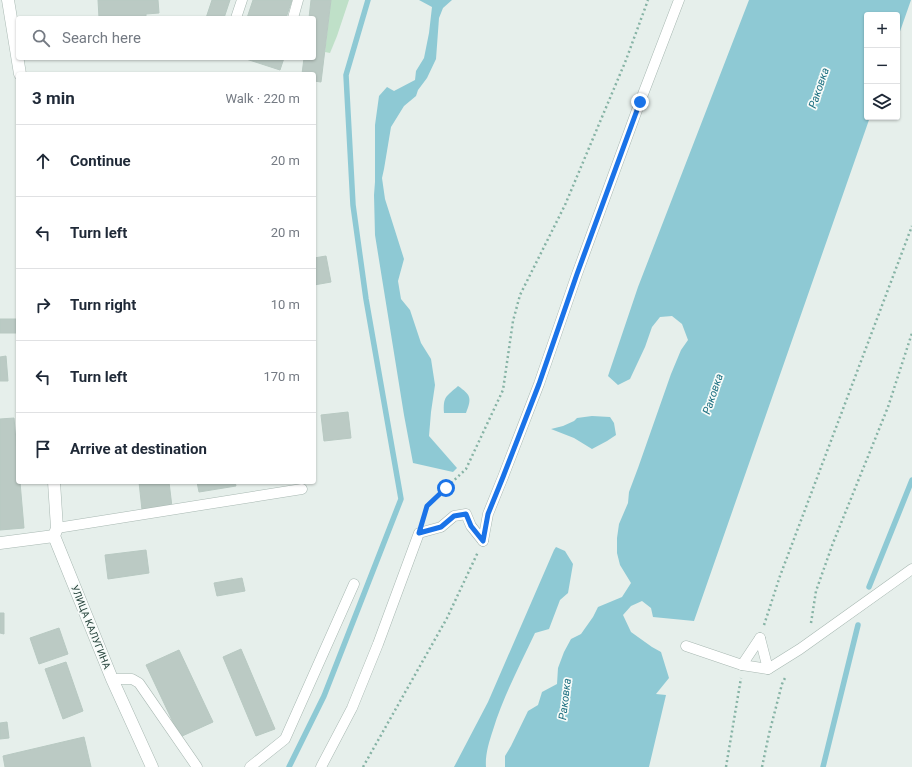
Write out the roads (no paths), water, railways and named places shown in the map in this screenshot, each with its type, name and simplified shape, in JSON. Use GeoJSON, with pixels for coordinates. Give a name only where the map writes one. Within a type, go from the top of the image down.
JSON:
{"type":"FeatureCollection","features":[{"type":"Feature","properties":{"kind":"street"},"geometry":{"type":"LineString","coordinates":[[8,0],[16,49]]}},
{"type":"Feature","properties":{"kind":"street"},"geometry":{"type":"LineString","coordinates":[[18,60],[20,72]]}},
{"type":"Feature","properties":{"kind":"street","name":"УЛИЦА КАЛУГИНА"},"geometry":{"type":"LineString","coordinates":[[54,484],[55,532],[112,680],[152,767]]}},
{"type":"Feature","properties":{"kind":"street"},"geometry":{"type":"LineString","coordinates":[[0,543],[55,532]]}},
{"type":"Feature","properties":{"kind":"lane"},"geometry":{"type":"LineString","coordinates":[[237,16],[242,0]]}},
{"type":"Feature","properties":{"kind":"lane"},"geometry":{"type":"LineString","coordinates":[[294,16],[298,0]]}},
{"type":"Feature","properties":{"kind":"lane"},"geometry":{"type":"LineString","coordinates":[[321,767],[352,708],[378,644],[419,533],[441,527],[454,516],[466,514],[471,526],[483,541],[488,514],[539,384],[577,274],[679,0]]}},
{"type":"Feature","properties":{"kind":"lane"},"geometry":{"type":"LineString","coordinates":[[55,532],[302,489]]}},
{"type":"Feature","properties":{"kind":"lane"},"geometry":{"type":"LineString","coordinates":[[686,646],[742,665],[768,668],[800,648],[912,569]]}},
{"type":"Feature","properties":{"kind":"lane"},"geometry":{"type":"LineString","coordinates":[[250,767],[285,739],[354,584]]}},
{"type":"Feature","properties":{"kind":"lane"},"geometry":{"type":"LineString","coordinates":[[742,665],[760,638],[768,668]]}},
{"type":"Feature","properties":{"kind":"lane"},"geometry":{"type":"LineString","coordinates":[[112,680],[132,679],[139,683],[197,767]]}},
{"type":"Feature","properties":{"kind":"water"},"geometry":{"type":"Polygon","coordinates":[[[419,0],[452,0],[443,8],[439,18],[436,59],[427,78],[418,90],[416,96],[404,106],[391,127],[382,178],[385,199],[404,259],[398,281],[401,299],[410,310],[421,343],[431,359],[435,385],[429,436],[457,468],[453,472],[413,463],[375,235],[375,125],[379,96],[387,87],[394,91],[415,80],[416,71],[424,58],[432,7],[419,0]]]}},
{"type":"Feature","properties":{"kind":"water","name":"Раковка"},"geometry":{"type":"Polygon","coordinates":[[[749,0],[911,0],[900,31],[900,12],[864,12],[864,120],[869,120],[694,621],[653,617],[651,608],[642,601],[631,606],[623,615],[631,632],[661,652],[669,678],[656,694],[666,695],[649,767],[505,767],[505,756],[528,711],[538,705],[542,692],[557,684],[558,668],[571,639],[581,634],[598,607],[622,597],[631,583],[620,565],[617,553],[619,524],[628,503],[629,492],[671,374],[681,350],[688,340],[682,324],[672,316],[660,317],[652,327],[645,347],[630,379],[618,385],[608,376],[638,287],[749,0]]]}},
{"type":"Feature","properties":{"kind":"water"},"geometry":{"type":"Polygon","coordinates":[[[458,386],[466,392],[470,400],[466,413],[444,413],[444,403],[446,397],[458,386]]]}},
{"type":"Feature","properties":{"kind":"water"},"geometry":{"type":"Polygon","coordinates":[[[592,416],[610,417],[614,423],[616,435],[592,449],[574,438],[551,429],[563,426],[577,418],[592,416]]]}},
{"type":"Feature","properties":{"kind":"water"},"geometry":{"type":"Polygon","coordinates":[[[556,547],[565,551],[573,564],[568,593],[560,600],[549,629],[535,633],[518,669],[497,718],[489,744],[486,767],[454,767],[488,702],[556,547]]]}},
{"type":"Feature","properties":{"kind":"waterway"},"geometry":{"type":"LineString","coordinates":[[289,767],[324,696],[401,499],[366,299],[353,205],[346,75],[368,0]]}},
{"type":"Feature","properties":{"kind":"waterway"},"geometry":{"type":"LineString","coordinates":[[869,587],[912,480]]}},
{"type":"Feature","properties":{"kind":"waterway"},"geometry":{"type":"LineString","coordinates":[[823,767],[858,625]]}}]}
